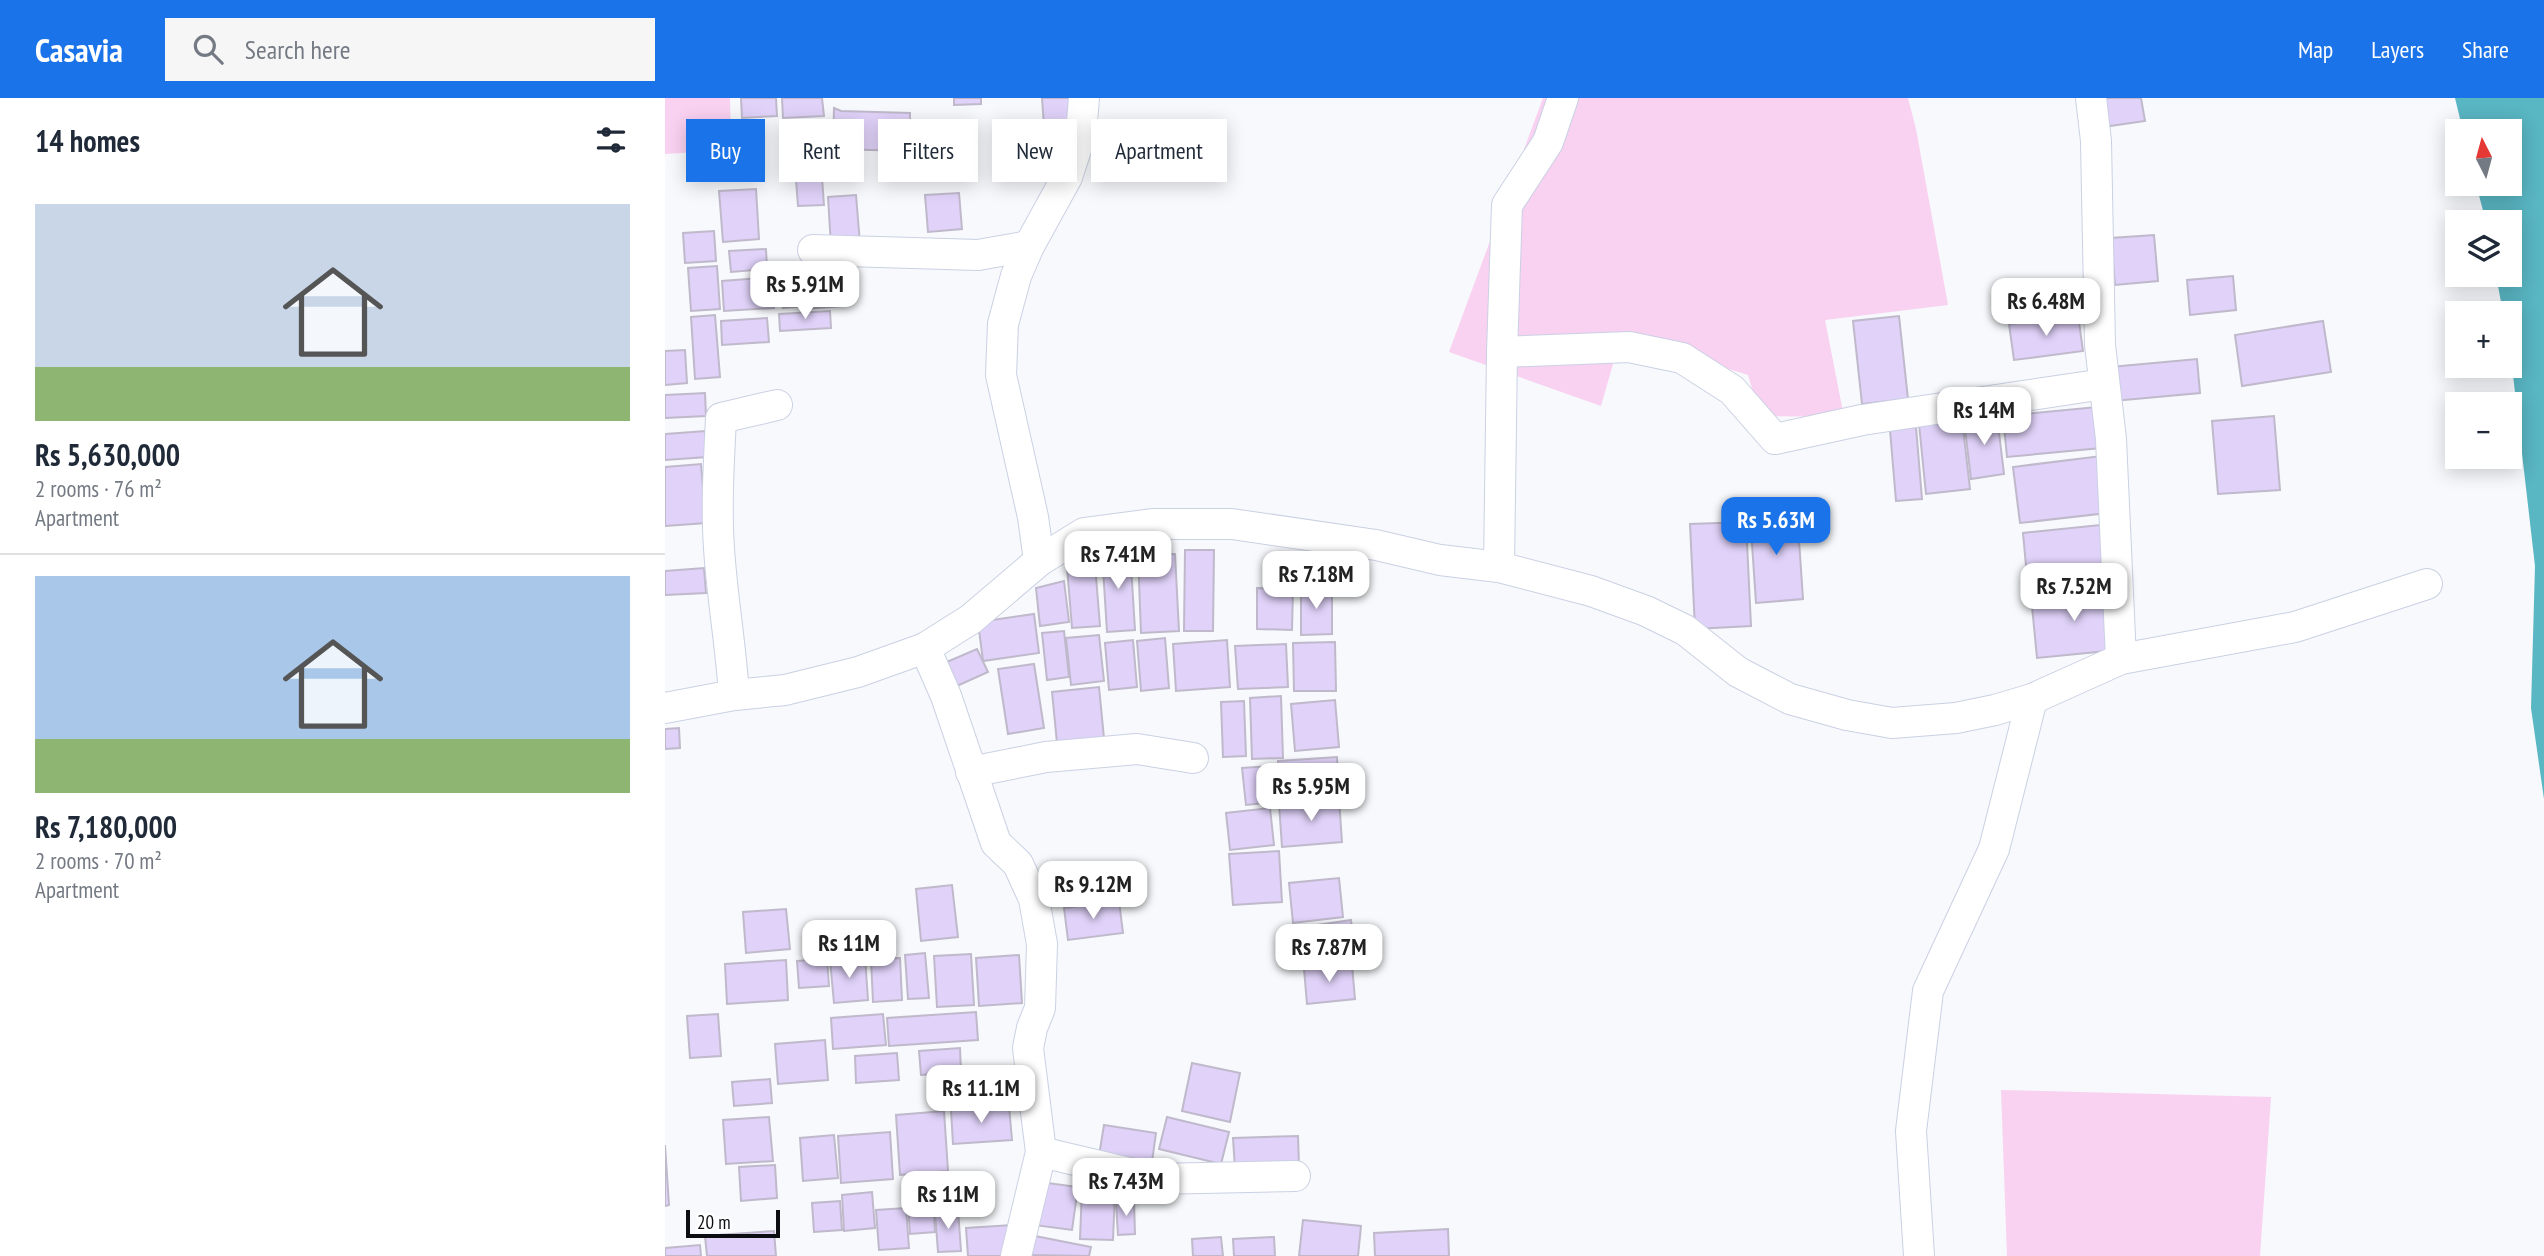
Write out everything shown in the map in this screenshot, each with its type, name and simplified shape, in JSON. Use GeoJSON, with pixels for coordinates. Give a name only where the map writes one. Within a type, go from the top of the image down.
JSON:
{"type":"FeatureCollection","features":[{"type":"Feature","properties":{"kind":"street"},"geometry":{"type":"LineString","coordinates":[[1039,561],[1033,517],[1001,375],[1003,324],[1016,276],[1028,246],[1067,177],[1081,134],[1084,98]]}},
{"type":"Feature","properties":{"kind":"street"},"geometry":{"type":"LineString","coordinates":[[1500,567],[1502,352],[1507,205],[1548,142],[1563,98]]}},
{"type":"Feature","properties":{"kind":"street"},"geometry":{"type":"LineString","coordinates":[[2091,98],[2096,141],[2100,345],[2111,439],[2121,659]]}},
{"type":"Feature","properties":{"kind":"street"},"geometry":{"type":"LineString","coordinates":[[813,250],[978,255],[1028,246]]}},
{"type":"Feature","properties":{"kind":"street"},"geometry":{"type":"LineString","coordinates":[[1502,352],[1629,347],[1682,358],[1732,390],[1775,439],[1861,420],[2104,384]]}},
{"type":"Feature","properties":{"kind":"street"},"geometry":{"type":"LineString","coordinates":[[734,695],[731,644],[719,548],[721,418],[777,405]]}},
{"type":"Feature","properties":{"kind":"street"},"geometry":{"type":"LineString","coordinates":[[665,708],[734,695],[785,690],[858,672],[925,648],[971,619],[1039,561],[1084,533],[1152,524],[1232,524],[1376,545],[1440,560],[1500,567],[1591,591],[1646,611],[1685,630],[1738,672],[1790,699],[1847,715],[1892,723],[1956,718],[1995,710],[2032,699],[2121,659],[2295,627],[2427,584]]}},
{"type":"Feature","properties":{"kind":"street"},"geometry":{"type":"LineString","coordinates":[[925,648],[946,696],[996,843],[1018,864],[1034,899],[1042,944],[1040,1008],[1028,1048],[1041,1152],[1016,1256]]}},
{"type":"Feature","properties":{"kind":"street"},"geometry":{"type":"LineString","coordinates":[[1919,1256],[1911,1131],[1928,991],[1994,849],[2032,699]]}},
{"type":"Feature","properties":{"kind":"street"},"geometry":{"type":"LineString","coordinates":[[971,772],[1046,757],[1137,749],[1193,758]]}},
{"type":"Feature","properties":{"kind":"street"},"geometry":{"type":"LineString","coordinates":[[1041,1152],[1156,1179],[1294,1176]]}},
{"type":"Feature","properties":{"kind":"shaded area"},"geometry":{"type":"Polygon","coordinates":[[[665,98],[730,98],[730,119],[686,119],[686,153],[665,154],[665,98]]]}},
{"type":"Feature","properties":{"kind":"shaded area"},"geometry":{"type":"Polygon","coordinates":[[[1543,98],[1908,98],[1948,305],[1825,320],[1844,417],[1760,416],[1748,375],[1621,336],[1601,406],[1449,352],[1543,98]]]}},
{"type":"Feature","properties":{"kind":"shaded area"},"geometry":{"type":"Polygon","coordinates":[[[2001,1090],[2271,1097],[2260,1256],[2007,1256],[2001,1090]]]}},
{"type":"Feature","properties":{"kind":"water"},"geometry":{"type":"Polygon","coordinates":[[[2455,98],[2544,98],[2544,799],[2531,708],[2535,566],[2522,453],[2522,392],[2515,392],[2513,378],[2522,378],[2522,301],[2501,301],[2498,287],[2522,287],[2522,210],[2483,210],[2479,196],[2522,196],[2522,119],[2460,119],[2455,98]]]}},
{"type":"Feature","properties":{"kind":"building"},"geometry":{"type":"Polygon","coordinates":[[[741,98],[776,98],[777,116],[742,118],[741,98]]]}},
{"type":"Feature","properties":{"kind":"building"},"geometry":{"type":"Polygon","coordinates":[[[782,98],[822,98],[824,116],[783,118],[782,98]]]}},
{"type":"Feature","properties":{"kind":"building"},"geometry":{"type":"Polygon","coordinates":[[[954,98],[981,98],[981,104],[954,105],[954,98]]]}},
{"type":"Feature","properties":{"kind":"building"},"geometry":{"type":"Polygon","coordinates":[[[1042,98],[1072,98],[1074,119],[1044,119],[1042,98]]]}},
{"type":"Feature","properties":{"kind":"building"},"geometry":{"type":"Polygon","coordinates":[[[2099,98],[2141,98],[2145,121],[2103,127],[2099,98]]]}},
{"type":"Feature","properties":{"kind":"building"},"geometry":{"type":"Polygon","coordinates":[[[834,108],[841,111],[910,113],[910,119],[878,119],[878,150],[864,150],[864,119],[834,119],[834,108]]]}},
{"type":"Feature","properties":{"kind":"building"},"geometry":{"type":"Polygon","coordinates":[[[796,182],[822,182],[824,205],[798,206],[796,182]]]}},
{"type":"Feature","properties":{"kind":"building"},"geometry":{"type":"Polygon","coordinates":[[[756,189],[759,239],[723,242],[719,191],[756,189]]]}},
{"type":"Feature","properties":{"kind":"building"},"geometry":{"type":"Polygon","coordinates":[[[959,193],[962,229],[928,232],[925,195],[959,193]]]}},
{"type":"Feature","properties":{"kind":"building"},"geometry":{"type":"Polygon","coordinates":[[[856,195],[860,244],[831,246],[828,197],[856,195]]]}},
{"type":"Feature","properties":{"kind":"building"},"geometry":{"type":"Polygon","coordinates":[[[714,231],[716,261],[685,263],[683,233],[714,231]]]}},
{"type":"Feature","properties":{"kind":"building"},"geometry":{"type":"Polygon","coordinates":[[[2154,235],[2158,281],[2115,285],[2111,238],[2154,235]]]}},
{"type":"Feature","properties":{"kind":"building"},"geometry":{"type":"Polygon","coordinates":[[[766,249],[767,269],[731,272],[729,251],[766,249]]]}},
{"type":"Feature","properties":{"kind":"building"},"geometry":{"type":"Polygon","coordinates":[[[717,266],[720,309],[691,311],[688,268],[717,266]]]}},
{"type":"Feature","properties":{"kind":"building"},"geometry":{"type":"Polygon","coordinates":[[[803,274],[805,306],[783,308],[780,276],[803,274]]]}},
{"type":"Feature","properties":{"kind":"building"},"geometry":{"type":"Polygon","coordinates":[[[2233,276],[2236,310],[2190,315],[2187,280],[2233,276]]]}},
{"type":"Feature","properties":{"kind":"building"},"geometry":{"type":"Polygon","coordinates":[[[772,277],[774,308],[724,311],[722,281],[772,277]]]}},
{"type":"Feature","properties":{"kind":"building"},"geometry":{"type":"Polygon","coordinates":[[[840,283],[842,306],[807,309],[805,286],[840,283]]]}},
{"type":"Feature","properties":{"kind":"building"},"geometry":{"type":"Polygon","coordinates":[[[830,311],[831,328],[780,331],[779,314],[830,311]]]}},
{"type":"Feature","properties":{"kind":"building"},"geometry":{"type":"Polygon","coordinates":[[[715,315],[720,377],[695,379],[691,317],[715,315]]]}},
{"type":"Feature","properties":{"kind":"building"},"geometry":{"type":"Polygon","coordinates":[[[2078,315],[2083,351],[2014,360],[2009,324],[2078,315]]]}},
{"type":"Feature","properties":{"kind":"building"},"geometry":{"type":"Polygon","coordinates":[[[1899,316],[1908,399],[1862,404],[1853,321],[1899,316]]]}},
{"type":"Feature","properties":{"kind":"building"},"geometry":{"type":"Polygon","coordinates":[[[767,318],[769,342],[722,345],[721,321],[767,318]]]}},
{"type":"Feature","properties":{"kind":"building"},"geometry":{"type":"Polygon","coordinates":[[[2323,321],[2331,372],[2242,386],[2235,335],[2323,321]]]}},
{"type":"Feature","properties":{"kind":"building"},"geometry":{"type":"Polygon","coordinates":[[[685,350],[687,383],[665,385],[665,351],[685,350]]]}},
{"type":"Feature","properties":{"kind":"building"},"geometry":{"type":"Polygon","coordinates":[[[2197,359],[2200,393],[2114,401],[2111,367],[2197,359]]]}},
{"type":"Feature","properties":{"kind":"building"},"geometry":{"type":"Polygon","coordinates":[[[705,393],[706,416],[665,418],[665,395],[705,393]]]}},
{"type":"Feature","properties":{"kind":"building"},"geometry":{"type":"Polygon","coordinates":[[[2097,407],[2101,448],[2007,457],[2003,416],[2097,407]]]}},
{"type":"Feature","properties":{"kind":"building"},"geometry":{"type":"Polygon","coordinates":[[[1997,416],[2004,474],[1971,479],[1964,420],[1997,416]]]}},
{"type":"Feature","properties":{"kind":"building"},"geometry":{"type":"Polygon","coordinates":[[[2274,416],[2280,490],[2218,494],[2212,421],[2274,416]]]}},
{"type":"Feature","properties":{"kind":"building"},"geometry":{"type":"Polygon","coordinates":[[[1962,419],[1970,489],[1926,494],[1919,424],[1962,419]]]}},
{"type":"Feature","properties":{"kind":"building"},"geometry":{"type":"Polygon","coordinates":[[[1916,427],[1922,499],[1896,501],[1890,430],[1916,427]]]}},
{"type":"Feature","properties":{"kind":"building"},"geometry":{"type":"Polygon","coordinates":[[[705,431],[707,457],[665,460],[665,434],[705,431]]]}},
{"type":"Feature","properties":{"kind":"building"},"geometry":{"type":"Polygon","coordinates":[[[2101,456],[2107,513],[2020,523],[2013,467],[2101,456]]]}},
{"type":"Feature","properties":{"kind":"building"},"geometry":{"type":"Polygon","coordinates":[[[701,464],[706,523],[665,526],[665,467],[701,464]]]}},
{"type":"Feature","properties":{"kind":"building"},"geometry":{"type":"Polygon","coordinates":[[[1797,511],[1803,599],[1756,603],[1750,514],[1797,511]]]}},
{"type":"Feature","properties":{"kind":"building"},"geometry":{"type":"Polygon","coordinates":[[[1746,522],[1751,626],[1695,629],[1690,524],[1746,522]]]}},
{"type":"Feature","properties":{"kind":"building"},"geometry":{"type":"Polygon","coordinates":[[[2100,525],[2106,580],[2028,588],[2023,533],[2100,525]]]}},
{"type":"Feature","properties":{"kind":"building"},"geometry":{"type":"Polygon","coordinates":[[[1130,550],[1135,630],[1107,632],[1102,552],[1130,550]]]}},
{"type":"Feature","properties":{"kind":"building"},"geometry":{"type":"Polygon","coordinates":[[[1185,550],[1214,550],[1213,631],[1184,631],[1185,550]]]}},
{"type":"Feature","properties":{"kind":"building"},"geometry":{"type":"Polygon","coordinates":[[[1094,552],[1100,626],[1072,628],[1066,555],[1094,552]]]}},
{"type":"Feature","properties":{"kind":"building"},"geometry":{"type":"Polygon","coordinates":[[[1175,554],[1179,631],[1141,633],[1138,555],[1175,554]]]}},
{"type":"Feature","properties":{"kind":"building"},"geometry":{"type":"Polygon","coordinates":[[[704,568],[706,593],[665,595],[665,571],[704,568]]]}},
{"type":"Feature","properties":{"kind":"building"},"geometry":{"type":"Polygon","coordinates":[[[1064,581],[1069,622],[1040,626],[1036,588],[1064,581]]]}},
{"type":"Feature","properties":{"kind":"building"},"geometry":{"type":"Polygon","coordinates":[[[1301,587],[1332,587],[1332,634],[1301,635],[1301,587]]]}},
{"type":"Feature","properties":{"kind":"building"},"geometry":{"type":"Polygon","coordinates":[[[1257,588],[1293,589],[1292,630],[1257,629],[1257,588]]]}},
{"type":"Feature","properties":{"kind":"building"},"geometry":{"type":"Polygon","coordinates":[[[2111,588],[2117,650],[2037,658],[2031,596],[2111,588]]]}},
{"type":"Feature","properties":{"kind":"building"},"geometry":{"type":"Polygon","coordinates":[[[1034,614],[1039,653],[983,661],[978,622],[1034,614]]]}},
{"type":"Feature","properties":{"kind":"building"},"geometry":{"type":"Polygon","coordinates":[[[1064,631],[1069,677],[1047,680],[1042,633],[1064,631]]]}},
{"type":"Feature","properties":{"kind":"building"},"geometry":{"type":"Polygon","coordinates":[[[1099,635],[1104,681],[1071,685],[1066,638],[1099,635]]]}},
{"type":"Feature","properties":{"kind":"building"},"geometry":{"type":"Polygon","coordinates":[[[1165,638],[1169,688],[1141,691],[1137,641],[1165,638]]]}},
{"type":"Feature","properties":{"kind":"building"},"geometry":{"type":"Polygon","coordinates":[[[1133,640],[1137,687],[1109,690],[1105,643],[1133,640]]]}},
{"type":"Feature","properties":{"kind":"building"},"geometry":{"type":"Polygon","coordinates":[[[1227,640],[1230,687],[1176,691],[1173,644],[1227,640]]]}},
{"type":"Feature","properties":{"kind":"building"},"geometry":{"type":"Polygon","coordinates":[[[1335,642],[1336,691],[1294,691],[1293,643],[1335,642]]]}},
{"type":"Feature","properties":{"kind":"building"},"geometry":{"type":"Polygon","coordinates":[[[1286,644],[1288,687],[1238,689],[1235,646],[1286,644]]]}},
{"type":"Feature","properties":{"kind":"building"},"geometry":{"type":"Polygon","coordinates":[[[977,649],[988,672],[946,691],[935,667],[977,649]]]}},
{"type":"Feature","properties":{"kind":"building"},"geometry":{"type":"Polygon","coordinates":[[[1034,664],[1044,728],[1008,734],[998,669],[1034,664]]]}},
{"type":"Feature","properties":{"kind":"building"},"geometry":{"type":"Polygon","coordinates":[[[1099,687],[1104,738],[1057,743],[1052,692],[1099,687]]]}},
{"type":"Feature","properties":{"kind":"building"},"geometry":{"type":"Polygon","coordinates":[[[1281,696],[1283,758],[1252,759],[1250,698],[1281,696]]]}},
{"type":"Feature","properties":{"kind":"building"},"geometry":{"type":"Polygon","coordinates":[[[1335,700],[1339,747],[1295,751],[1291,704],[1335,700]]]}},
{"type":"Feature","properties":{"kind":"building"},"geometry":{"type":"Polygon","coordinates":[[[1244,701],[1246,756],[1223,757],[1221,702],[1244,701]]]}},
{"type":"Feature","properties":{"kind":"building"},"geometry":{"type":"Polygon","coordinates":[[[679,728],[680,748],[665,749],[665,729],[679,728]]]}},
{"type":"Feature","properties":{"kind":"building"},"geometry":{"type":"Polygon","coordinates":[[[1337,757],[1339,795],[1280,798],[1278,761],[1337,757]]]}},
{"type":"Feature","properties":{"kind":"building"},"geometry":{"type":"Polygon","coordinates":[[[1271,766],[1275,802],[1246,805],[1242,768],[1271,766]]]}},
{"type":"Feature","properties":{"kind":"building"},"geometry":{"type":"Polygon","coordinates":[[[1339,799],[1342,842],[1282,847],[1279,804],[1339,799]]]}},
{"type":"Feature","properties":{"kind":"building"},"geometry":{"type":"Polygon","coordinates":[[[1270,808],[1274,845],[1230,850],[1226,813],[1270,808]]]}},
{"type":"Feature","properties":{"kind":"building"},"geometry":{"type":"Polygon","coordinates":[[[1279,851],[1282,902],[1233,905],[1229,854],[1279,851]]]}},
{"type":"Feature","properties":{"kind":"building"},"geometry":{"type":"Polygon","coordinates":[[[1339,878],[1343,917],[1293,923],[1289,883],[1339,878]]]}},
{"type":"Feature","properties":{"kind":"building"},"geometry":{"type":"Polygon","coordinates":[[[952,885],[958,937],[921,941],[916,889],[952,885]]]}},
{"type":"Feature","properties":{"kind":"building"},"geometry":{"type":"Polygon","coordinates":[[[1119,901],[1123,933],[1068,940],[1064,908],[1119,901]]]}},
{"type":"Feature","properties":{"kind":"building"},"geometry":{"type":"Polygon","coordinates":[[[786,909],[790,949],[746,953],[743,912],[786,909]]]}},
{"type":"Feature","properties":{"kind":"building"},"geometry":{"type":"Polygon","coordinates":[[[1351,920],[1355,954],[1302,961],[1297,928],[1351,920]]]}},
{"type":"Feature","properties":{"kind":"building"},"geometry":{"type":"Polygon","coordinates":[[[925,953],[929,998],[908,999],[905,955],[925,953]]]}},
{"type":"Feature","properties":{"kind":"building"},"geometry":{"type":"Polygon","coordinates":[[[971,954],[974,1005],[937,1007],[934,956],[971,954]]]}},
{"type":"Feature","properties":{"kind":"building"},"geometry":{"type":"Polygon","coordinates":[[[1019,955],[1022,1003],[979,1006],[976,958],[1019,955]]]}},
{"type":"Feature","properties":{"kind":"building"},"geometry":{"type":"Polygon","coordinates":[[[865,957],[868,1000],[834,1003],[830,960],[865,957]]]}},
{"type":"Feature","properties":{"kind":"building"},"geometry":{"type":"Polygon","coordinates":[[[900,958],[902,1000],[873,1002],[871,959],[900,958]]]}},
{"type":"Feature","properties":{"kind":"building"},"geometry":{"type":"Polygon","coordinates":[[[827,959],[829,986],[799,988],[797,961],[827,959]]]}},
{"type":"Feature","properties":{"kind":"building"},"geometry":{"type":"Polygon","coordinates":[[[786,960],[788,1000],[727,1004],[725,964],[786,960]]]}},
{"type":"Feature","properties":{"kind":"building"},"geometry":{"type":"Polygon","coordinates":[[[1352,965],[1355,999],[1307,1004],[1304,969],[1352,965]]]}},
{"type":"Feature","properties":{"kind":"building"},"geometry":{"type":"Polygon","coordinates":[[[976,1012],[978,1040],[889,1046],[887,1018],[976,1012]]]}},
{"type":"Feature","properties":{"kind":"building"},"geometry":{"type":"Polygon","coordinates":[[[718,1014],[721,1056],[690,1058],[687,1016],[718,1014]]]}},
{"type":"Feature","properties":{"kind":"building"},"geometry":{"type":"Polygon","coordinates":[[[883,1014],[886,1045],[833,1049],[831,1018],[883,1014]]]}},
{"type":"Feature","properties":{"kind":"building"},"geometry":{"type":"Polygon","coordinates":[[[825,1040],[828,1080],[778,1084],[775,1044],[825,1040]]]}},
{"type":"Feature","properties":{"kind":"building"},"geometry":{"type":"Polygon","coordinates":[[[960,1048],[961,1072],[921,1075],[919,1051],[960,1048]]]}},
{"type":"Feature","properties":{"kind":"building"},"geometry":{"type":"Polygon","coordinates":[[[897,1053],[899,1080],[856,1083],[855,1056],[897,1053]]]}},
{"type":"Feature","properties":{"kind":"building"},"geometry":{"type":"Polygon","coordinates":[[[1192,1063],[1240,1073],[1230,1122],[1182,1111],[1192,1063]]]}},
{"type":"Feature","properties":{"kind":"building"},"geometry":{"type":"Polygon","coordinates":[[[770,1079],[772,1103],[734,1106],[732,1082],[770,1079]]]}},
{"type":"Feature","properties":{"kind":"building"},"geometry":{"type":"Polygon","coordinates":[[[1009,1106],[1012,1140],[953,1144],[951,1110],[1009,1106]]]}},
{"type":"Feature","properties":{"kind":"building"},"geometry":{"type":"Polygon","coordinates":[[[944,1111],[948,1171],[900,1175],[896,1115],[944,1111]]]}},
{"type":"Feature","properties":{"kind":"building"},"geometry":{"type":"Polygon","coordinates":[[[769,1117],[773,1161],[726,1164],[723,1120],[769,1117]]]}},
{"type":"Feature","properties":{"kind":"building"},"geometry":{"type":"Polygon","coordinates":[[[1167,1117],[1229,1132],[1221,1164],[1159,1149],[1167,1117]]]}},
{"type":"Feature","properties":{"kind":"building"},"geometry":{"type":"Polygon","coordinates":[[[1104,1125],[1156,1133],[1151,1169],[1098,1162],[1104,1125]]]}},
{"type":"Feature","properties":{"kind":"building"},"geometry":{"type":"Polygon","coordinates":[[[890,1132],[893,1179],[841,1183],[838,1136],[890,1132]]]}},
{"type":"Feature","properties":{"kind":"building"},"geometry":{"type":"Polygon","coordinates":[[[834,1135],[838,1178],[803,1181],[800,1138],[834,1135]]]}},
{"type":"Feature","properties":{"kind":"building"},"geometry":{"type":"Polygon","coordinates":[[[1298,1136],[1299,1166],[1235,1169],[1233,1138],[1298,1136]]]}},
{"type":"Feature","properties":{"kind":"building"},"geometry":{"type":"Polygon","coordinates":[[[665,1145],[669,1205],[665,1206],[665,1145]]]}},
{"type":"Feature","properties":{"kind":"building"},"geometry":{"type":"Polygon","coordinates":[[[775,1165],[777,1198],[741,1201],[739,1167],[775,1165]]]}},
{"type":"Feature","properties":{"kind":"building"},"geometry":{"type":"Polygon","coordinates":[[[1040,1182],[1078,1187],[1072,1230],[1034,1225],[1040,1182]]]}},
{"type":"Feature","properties":{"kind":"building"},"geometry":{"type":"Polygon","coordinates":[[[1082,1189],[1115,1191],[1113,1240],[1080,1239],[1082,1189]]]}},
{"type":"Feature","properties":{"kind":"building"},"geometry":{"type":"Polygon","coordinates":[[[872,1192],[875,1228],[844,1231],[842,1195],[872,1192]]]}},
{"type":"Feature","properties":{"kind":"building"},"geometry":{"type":"Polygon","coordinates":[[[840,1201],[842,1230],[814,1232],[812,1203],[840,1201]]]}},
{"type":"Feature","properties":{"kind":"building"},"geometry":{"type":"Polygon","coordinates":[[[1134,1202],[1135,1234],[1118,1235],[1116,1203],[1134,1202]]]}},
{"type":"Feature","properties":{"kind":"building"},"geometry":{"type":"Polygon","coordinates":[[[933,1203],[935,1232],[910,1234],[908,1205],[933,1203]]]}},
{"type":"Feature","properties":{"kind":"building"},"geometry":{"type":"Polygon","coordinates":[[[906,1208],[909,1248],[879,1250],[876,1210],[906,1208]]]}},
{"type":"Feature","properties":{"kind":"building"},"geometry":{"type":"Polygon","coordinates":[[[958,1210],[961,1251],[938,1252],[935,1212],[958,1210]]]}},
{"type":"Feature","properties":{"kind":"building"},"geometry":{"type":"Polygon","coordinates":[[[1303,1220],[1361,1226],[1358,1256],[1299,1256],[1303,1220]]]}},
{"type":"Feature","properties":{"kind":"building"},"geometry":{"type":"Polygon","coordinates":[[[1012,1225],[1014,1256],[968,1256],[966,1228],[1012,1225]]]}},
{"type":"Feature","properties":{"kind":"building"},"geometry":{"type":"Polygon","coordinates":[[[1448,1229],[1449,1256],[1375,1256],[1374,1233],[1448,1229]]]}},
{"type":"Feature","properties":{"kind":"building"},"geometry":{"type":"Polygon","coordinates":[[[774,1231],[776,1256],[707,1256],[705,1236],[774,1231]]]}},
{"type":"Feature","properties":{"kind":"building"},"geometry":{"type":"Polygon","coordinates":[[[1030,1235],[1091,1247],[1089,1256],[1027,1255],[1030,1235]]]}},
{"type":"Feature","properties":{"kind":"building"},"geometry":{"type":"Polygon","coordinates":[[[1221,1237],[1223,1256],[1193,1256],[1192,1239],[1221,1237]]]}},
{"type":"Feature","properties":{"kind":"building"},"geometry":{"type":"Polygon","coordinates":[[[1274,1237],[1275,1256],[1234,1256],[1233,1239],[1274,1237]]]}},
{"type":"Feature","properties":{"kind":"building"},"geometry":{"type":"Polygon","coordinates":[[[700,1245],[701,1256],[665,1256],[665,1248],[700,1245]]]}}]}
